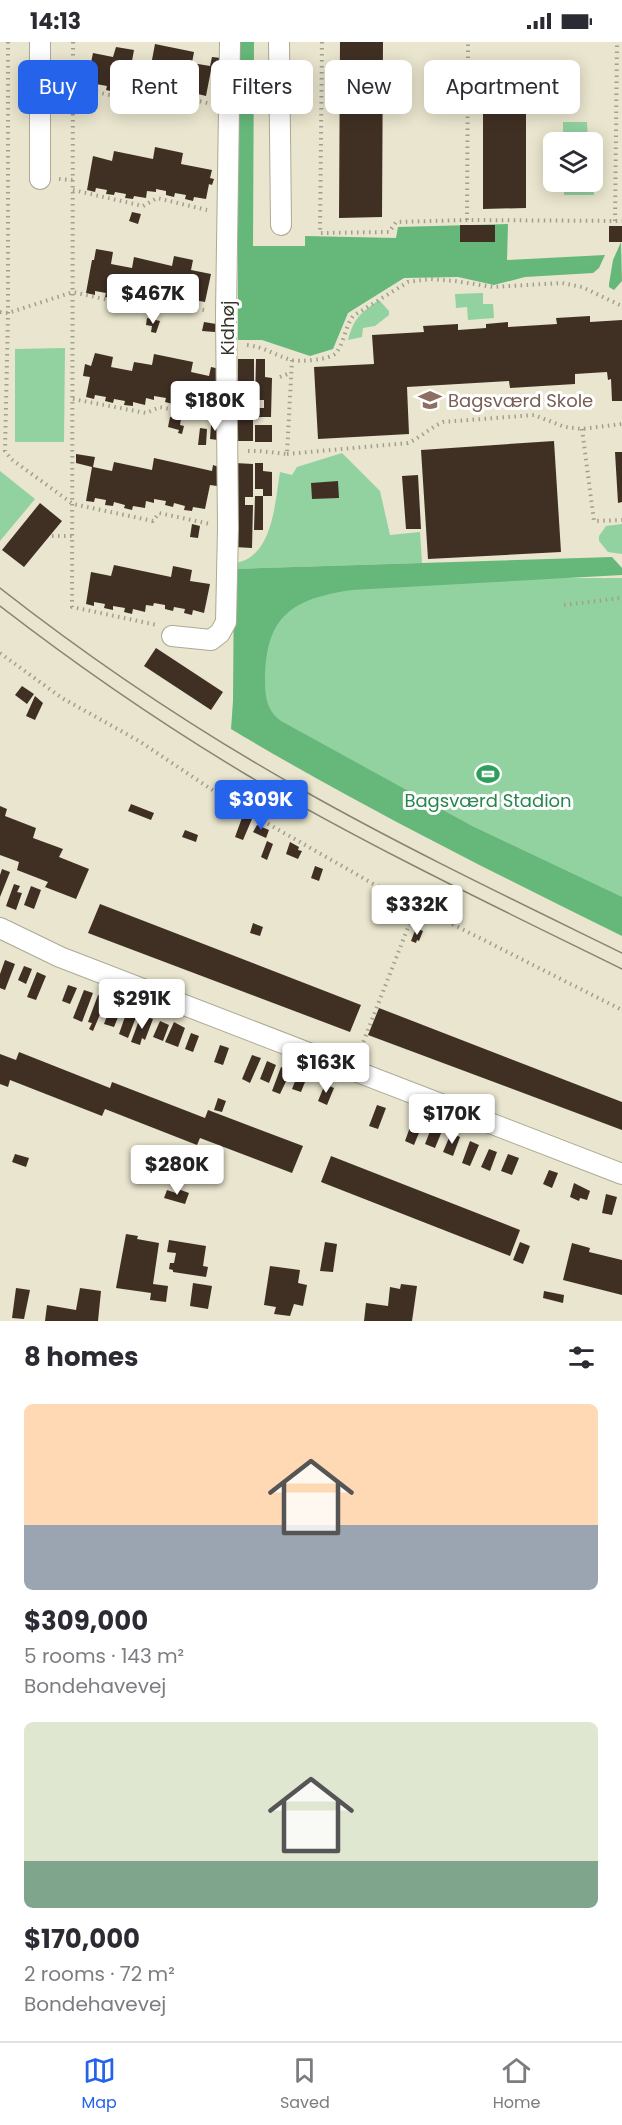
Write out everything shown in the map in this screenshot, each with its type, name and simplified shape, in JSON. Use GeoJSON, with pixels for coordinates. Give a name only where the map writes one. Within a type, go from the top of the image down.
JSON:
{"type":"FeatureCollection","features":[{"type":"Feature","properties":{"kind":"street"},"geometry":{"type":"LineString","coordinates":[[40,42],[40,178]]}},
{"type":"Feature","properties":{"kind":"street","name":"Kidhøj"},"geometry":{"type":"LineString","coordinates":[[230,42],[230,60]]}},
{"type":"Feature","properties":{"kind":"street"},"geometry":{"type":"LineString","coordinates":[[279,42],[281,225]]}},
{"type":"Feature","properties":{"kind":"street","name":"Kidhøj"},"geometry":{"type":"LineString","coordinates":[[172,636],[211,640],[216,638],[226,622],[229,114]]}},
{"type":"Feature","properties":{"kind":"street"},"geometry":{"type":"LineString","coordinates":[[0,927],[60,957],[622,1174]]}},
{"type":"Feature","properties":{"kind":"path"},"geometry":{"type":"LineString","coordinates":[[8,42],[8,313],[5,451],[11,459],[73,504],[153,521],[159,513],[228,528]]}},
{"type":"Feature","properties":{"kind":"path"},"geometry":{"type":"LineString","coordinates":[[73,42],[73,60]]}},
{"type":"Feature","properties":{"kind":"path"},"geometry":{"type":"LineString","coordinates":[[322,42],[320,233],[389,232],[396,222],[622,221]]}},
{"type":"Feature","properties":{"kind":"path"},"geometry":{"type":"LineString","coordinates":[[468,42],[468,220]]}},
{"type":"Feature","properties":{"kind":"path"},"geometry":{"type":"LineString","coordinates":[[615,221],[617,42]]}},
{"type":"Feature","properties":{"kind":"path"},"geometry":{"type":"LineString","coordinates":[[98,92],[147,103],[167,93],[211,104]]}},
{"type":"Feature","properties":{"kind":"path"},"geometry":{"type":"LineString","coordinates":[[0,105],[8,106]]}},
{"type":"Feature","properties":{"kind":"path"},"geometry":{"type":"LineString","coordinates":[[73,114],[72,607],[157,625],[172,636]]}},
{"type":"Feature","properties":{"kind":"path"},"geometry":{"type":"LineString","coordinates":[[73,190],[143,206],[157,198],[228,215]]}},
{"type":"Feature","properties":{"kind":"path"},"geometry":{"type":"LineString","coordinates":[[0,210],[8,211]]}},
{"type":"Feature","properties":{"kind":"path"},"geometry":{"type":"LineString","coordinates":[[227,344],[260,346],[292,360],[327,358],[335,354],[353,316],[380,297],[408,282],[430,279],[493,287],[562,283],[582,287],[622,306]]}},
{"type":"Feature","properties":{"kind":"path"},"geometry":{"type":"LineString","coordinates":[[0,312],[8,313],[73,292],[144,308],[160,301],[226,314]]}},
{"type":"Feature","properties":{"kind":"path"},"geometry":{"type":"LineString","coordinates":[[287,454],[292,360]]}},
{"type":"Feature","properties":{"kind":"path"},"geometry":{"type":"LineString","coordinates":[[280,377],[290,373]]}},
{"type":"Feature","properties":{"kind":"path"},"geometry":{"type":"LineString","coordinates":[[73,399],[146,413],[160,407],[227,423]]}},
{"type":"Feature","properties":{"kind":"path"},"geometry":{"type":"LineString","coordinates":[[227,455],[259,451],[287,454],[408,443],[421,438],[432,427],[443,422],[534,415],[565,427],[582,429],[622,424]]}},
{"type":"Feature","properties":{"kind":"path"},"geometry":{"type":"LineString","coordinates":[[0,423],[7,424]]}},
{"type":"Feature","properties":{"kind":"path"},"geometry":{"type":"LineString","coordinates":[[582,429],[594,521],[622,520]]}},
{"type":"Feature","properties":{"kind":"path"},"geometry":{"type":"LineString","coordinates":[[52,536],[73,536]]}},
{"type":"Feature","properties":{"kind":"path"},"geometry":{"type":"LineString","coordinates":[[564,605],[622,598]]}},
{"type":"Feature","properties":{"kind":"path"},"geometry":{"type":"LineString","coordinates":[[1,655],[62,698],[139,741],[235,805],[416,907],[622,1010]]}},
{"type":"Feature","properties":{"kind":"path"},"geometry":{"type":"LineString","coordinates":[[353,1071],[416,907]]}},
{"type":"Feature","properties":{"kind":"green space"},"geometry":{"type":"Polygon","coordinates":[[[238,42],[254,42],[254,60],[238,60],[238,42]]]}},
{"type":"Feature","properties":{"kind":"green space"},"geometry":{"type":"Polygon","coordinates":[[[238,114],[254,114],[253,246],[305,246],[305,236],[396,238],[398,227],[508,224],[507,260],[605,255],[599,268],[593,273],[525,277],[494,285],[458,277],[404,278],[348,313],[333,349],[310,356],[262,340],[238,340],[238,114]]]}},
{"type":"Feature","properties":{"kind":"green space"},"geometry":{"type":"Polygon","coordinates":[[[563,122],[587,122],[588,132],[563,132],[563,122]]]}},
{"type":"Feature","properties":{"kind":"green space"},"geometry":{"type":"Polygon","coordinates":[[[564,192],[594,192],[594,195],[564,195],[564,192]]]}},
{"type":"Feature","properties":{"kind":"green space"},"geometry":{"type":"Polygon","coordinates":[[[621,242],[622,281],[614,290],[609,287],[609,284],[613,260],[621,242]]]}},
{"type":"Feature","properties":{"kind":"green space"},"geometry":{"type":"Polygon","coordinates":[[[483,293],[483,304],[493,304],[494,318],[468,320],[467,307],[456,308],[455,294],[483,293]]]}},
{"type":"Feature","properties":{"kind":"green space"},"geometry":{"type":"Polygon","coordinates":[[[379,300],[389,311],[389,315],[375,326],[363,328],[362,337],[348,340],[359,316],[379,300]]]}},
{"type":"Feature","properties":{"kind":"green space"},"geometry":{"type":"Polygon","coordinates":[[[65,348],[64,442],[15,442],[15,349],[65,348]]]}},
{"type":"Feature","properties":{"kind":"green space"},"geometry":{"type":"Polygon","coordinates":[[[342,453],[380,491],[390,535],[420,532],[422,563],[234,569],[234,563],[247,559],[257,551],[264,540],[274,513],[280,472],[292,475],[297,467],[342,453]]]}},
{"type":"Feature","properties":{"kind":"green space"},"geometry":{"type":"Polygon","coordinates":[[[0,471],[35,499],[0,541],[0,471]]]}},
{"type":"Feature","properties":{"kind":"green space"},"geometry":{"type":"Polygon","coordinates":[[[622,524],[622,554],[608,552],[599,541],[599,536],[606,526],[622,524]]]}},
{"type":"Feature","properties":{"kind":"green space"},"geometry":{"type":"Polygon","coordinates":[[[612,557],[622,568],[622,575],[352,590],[313,599],[286,614],[277,626],[270,640],[265,686],[270,708],[281,721],[472,826],[622,897],[622,936],[376,811],[231,729],[234,569],[612,557]]]}},
{"type":"Feature","properties":{"kind":"green space","name":"Bagsværd Stadion"},"geometry":{"type":"Polygon","coordinates":[[[622,578],[622,913],[247,714],[257,579],[622,578]]]}},
{"type":"Feature","properties":{"kind":"building"},"geometry":{"type":"Polygon","coordinates":[[[340,42],[383,42],[383,60],[340,60],[340,42]]]}},
{"type":"Feature","properties":{"kind":"building"},"geometry":{"type":"Polygon","coordinates":[[[155,44],[194,52],[193,60],[152,60],[155,44]]]}},
{"type":"Feature","properties":{"kind":"building"},"geometry":{"type":"Polygon","coordinates":[[[116,47],[134,50],[132,60],[110,60],[110,91],[106,90],[107,86],[98,84],[98,60],[92,60],[93,53],[113,57],[116,47]]]}},
{"type":"Feature","properties":{"kind":"building"},"geometry":{"type":"Polygon","coordinates":[[[212,57],[221,58],[221,60],[211,60],[212,57]]]}},
{"type":"Feature","properties":{"kind":"building"},"geometry":{"type":"Polygon","coordinates":[[[211,62],[211,70],[206,96],[199,94],[199,64],[210,66],[211,62]]]}},
{"type":"Feature","properties":{"kind":"building"},"geometry":{"type":"Polygon","coordinates":[[[340,114],[383,114],[382,217],[339,218],[340,114]]]}},
{"type":"Feature","properties":{"kind":"building"},"geometry":{"type":"Polygon","coordinates":[[[483,114],[526,114],[526,208],[483,209],[483,114]]]}},
{"type":"Feature","properties":{"kind":"building"},"geometry":{"type":"Polygon","coordinates":[[[155,147],[183,153],[181,164],[212,170],[210,178],[214,179],[212,185],[209,184],[206,199],[194,197],[193,201],[185,199],[186,195],[175,193],[174,197],[166,195],[166,191],[156,189],[156,192],[147,191],[146,198],[134,196],[133,199],[125,198],[126,194],[115,192],[114,195],[106,194],[107,190],[96,188],[95,192],[87,190],[93,156],[112,161],[114,151],[153,159],[155,147]]]}},
{"type":"Feature","properties":{"kind":"building"},"geometry":{"type":"Polygon","coordinates":[[[132,212],[141,214],[138,224],[129,221],[132,212]]]}},
{"type":"Feature","properties":{"kind":"building"},"geometry":{"type":"Polygon","coordinates":[[[460,225],[495,225],[495,242],[460,242],[460,225]]]}},
{"type":"Feature","properties":{"kind":"building"},"geometry":{"type":"Polygon","coordinates":[[[609,226],[622,226],[622,242],[609,242],[609,226]]]}},
{"type":"Feature","properties":{"kind":"building"},"geometry":{"type":"Polygon","coordinates":[[[96,249],[113,252],[111,264],[132,268],[134,257],[172,266],[174,256],[193,260],[191,270],[211,274],[205,302],[194,300],[193,304],[185,303],[186,299],[174,296],[174,300],[166,299],[166,295],[155,292],[154,296],[147,295],[145,301],[134,299],[133,303],[115,295],[114,299],[105,297],[106,293],[95,291],[95,295],[86,293],[96,249]]]}},
{"type":"Feature","properties":{"kind":"building"},"geometry":{"type":"Polygon","coordinates":[[[590,316],[590,322],[622,320],[622,401],[612,401],[611,379],[608,380],[607,372],[575,374],[575,384],[510,388],[509,381],[407,387],[409,434],[318,439],[314,367],[374,364],[372,335],[424,332],[423,326],[458,324],[458,330],[486,328],[486,324],[508,322],[508,327],[557,324],[556,318],[590,316]]]}},
{"type":"Feature","properties":{"kind":"building"},"geometry":{"type":"Polygon","coordinates":[[[147,318],[160,321],[156,333],[151,332],[152,326],[146,325],[147,318]]]}},
{"type":"Feature","properties":{"kind":"building"},"geometry":{"type":"Polygon","coordinates":[[[204,322],[216,324],[215,332],[202,331],[204,322]]]}},
{"type":"Feature","properties":{"kind":"building"},"geometry":{"type":"Polygon","coordinates":[[[95,353],[113,357],[111,367],[132,371],[134,362],[152,365],[154,354],[193,362],[191,372],[209,376],[211,367],[220,369],[217,382],[210,381],[205,406],[193,404],[193,408],[184,406],[185,402],[174,400],[173,404],[165,402],[166,398],[154,396],[154,400],[146,398],[145,405],[133,402],[133,406],[124,405],[125,401],[114,399],[113,403],[105,401],[106,397],[95,395],[94,399],[86,397],[90,377],[83,376],[85,364],[91,366],[95,353]]]}},
{"type":"Feature","properties":{"kind":"building"},"geometry":{"type":"Polygon","coordinates":[[[238,359],[254,359],[254,384],[245,384],[245,392],[253,392],[253,441],[237,441],[238,359]]]}},
{"type":"Feature","properties":{"kind":"building"},"geometry":{"type":"Polygon","coordinates":[[[256,359],[265,359],[265,377],[272,378],[271,417],[256,417],[256,408],[264,408],[264,400],[255,400],[256,359]]]}},
{"type":"Feature","properties":{"kind":"building"},"geometry":{"type":"Polygon","coordinates":[[[170,417],[181,419],[180,425],[184,426],[182,434],[178,433],[179,430],[168,427],[170,417]]]}},
{"type":"Feature","properties":{"kind":"building"},"geometry":{"type":"Polygon","coordinates":[[[211,425],[219,425],[218,440],[210,439],[211,425]]]}},
{"type":"Feature","properties":{"kind":"building"},"geometry":{"type":"Polygon","coordinates":[[[255,425],[272,425],[272,442],[255,442],[255,425]]]}},
{"type":"Feature","properties":{"kind":"building"},"geometry":{"type":"Polygon","coordinates":[[[200,428],[207,429],[206,445],[198,445],[200,428]]]}},
{"type":"Feature","properties":{"kind":"building"},"geometry":{"type":"Polygon","coordinates":[[[554,441],[561,552],[428,559],[421,450],[554,441]]]}},
{"type":"Feature","properties":{"kind":"building"},"geometry":{"type":"Polygon","coordinates":[[[615,452],[622,452],[622,502],[618,503],[615,452]]]}},
{"type":"Feature","properties":{"kind":"building"},"geometry":{"type":"Polygon","coordinates":[[[76,454],[95,457],[93,467],[112,471],[114,462],[152,470],[154,458],[212,471],[213,465],[219,467],[219,482],[217,486],[210,485],[205,509],[193,507],[192,511],[184,510],[185,506],[174,503],[173,507],[165,505],[166,501],[154,499],[154,503],[146,501],[145,508],[133,506],[132,510],[114,502],[113,506],[105,505],[106,500],[95,498],[94,502],[86,501],[92,467],[76,463],[76,454]]]}},
{"type":"Feature","properties":{"kind":"building"},"geometry":{"type":"Polygon","coordinates":[[[235,463],[253,464],[253,497],[245,497],[245,505],[253,505],[252,548],[234,547],[235,463]]]}},
{"type":"Feature","properties":{"kind":"building"},"geometry":{"type":"Polygon","coordinates":[[[255,463],[263,463],[263,471],[272,472],[272,496],[263,496],[263,489],[255,489],[255,463]]]}},
{"type":"Feature","properties":{"kind":"building"},"geometry":{"type":"Polygon","coordinates":[[[418,475],[421,529],[406,529],[402,476],[418,475]]]}},
{"type":"Feature","properties":{"kind":"building"},"geometry":{"type":"Polygon","coordinates":[[[338,481],[339,498],[312,499],[311,483],[338,481]]]}},
{"type":"Feature","properties":{"kind":"building"},"geometry":{"type":"Polygon","coordinates":[[[255,496],[263,496],[263,530],[254,530],[255,496]]]}},
{"type":"Feature","properties":{"kind":"building"},"geometry":{"type":"Polygon","coordinates":[[[40,503],[62,521],[24,567],[2,550],[40,503]]]}},
{"type":"Feature","properties":{"kind":"building"},"geometry":{"type":"Polygon","coordinates":[[[192,524],[200,526],[198,538],[190,537],[192,524]]]}},
{"type":"Feature","properties":{"kind":"building"},"geometry":{"type":"Polygon","coordinates":[[[114,565],[171,577],[173,566],[192,570],[190,581],[210,584],[204,613],[193,610],[192,615],[184,613],[185,609],[174,607],[173,611],[165,609],[165,605],[154,603],[153,606],[146,605],[145,612],[133,609],[132,614],[124,612],[125,608],[113,606],[113,610],[104,608],[105,604],[94,602],[94,606],[86,604],[91,572],[111,576],[114,565]]]}},
{"type":"Feature","properties":{"kind":"building"},"geometry":{"type":"Polygon","coordinates":[[[156,648],[223,692],[211,710],[144,666],[156,648]]]}},
{"type":"Feature","properties":{"kind":"building"},"geometry":{"type":"Polygon","coordinates":[[[22,686],[34,694],[27,704],[15,695],[22,686]]]}},
{"type":"Feature","properties":{"kind":"building"},"geometry":{"type":"Polygon","coordinates":[[[35,696],[43,703],[35,720],[26,716],[35,696]]]}},
{"type":"Feature","properties":{"kind":"building"},"geometry":{"type":"Polygon","coordinates":[[[131,804],[154,813],[151,820],[128,811],[131,804]]]}},
{"type":"Feature","properties":{"kind":"building"},"geometry":{"type":"Polygon","coordinates":[[[0,806],[7,809],[5,816],[36,828],[33,838],[63,849],[59,857],[89,869],[76,899],[45,887],[48,882],[17,870],[19,862],[0,855],[0,806]]]}},
{"type":"Feature","properties":{"kind":"building"},"geometry":{"type":"Polygon","coordinates":[[[243,815],[252,819],[243,840],[235,837],[243,815]]]}},
{"type":"Feature","properties":{"kind":"building"},"geometry":{"type":"Polygon","coordinates":[[[257,825],[269,830],[266,838],[253,832],[257,825]]]}},
{"type":"Feature","properties":{"kind":"building"},"geometry":{"type":"Polygon","coordinates":[[[185,830],[198,835],[196,842],[182,837],[185,830]]]}},
{"type":"Feature","properties":{"kind":"building"},"geometry":{"type":"Polygon","coordinates":[[[267,841],[273,844],[267,860],[261,857],[267,841]]]}},
{"type":"Feature","properties":{"kind":"building"},"geometry":{"type":"Polygon","coordinates":[[[290,842],[302,851],[298,859],[286,854],[290,842]]]}},
{"type":"Feature","properties":{"kind":"building"},"geometry":{"type":"Polygon","coordinates":[[[315,866],[323,869],[319,881],[311,878],[315,866]]]}},
{"type":"Feature","properties":{"kind":"building"},"geometry":{"type":"Polygon","coordinates":[[[2,869],[10,872],[0,897],[0,875],[2,869]]]}},
{"type":"Feature","properties":{"kind":"building"},"geometry":{"type":"Polygon","coordinates":[[[14,884],[20,886],[17,892],[22,893],[16,910],[6,906],[14,884]]]}},
{"type":"Feature","properties":{"kind":"building"},"geometry":{"type":"Polygon","coordinates":[[[31,886],[41,890],[34,909],[24,905],[31,886]]]}},
{"type":"Feature","properties":{"kind":"building"},"geometry":{"type":"Polygon","coordinates":[[[100,904],[361,1005],[350,1032],[88,933],[100,904]]]}},
{"type":"Feature","properties":{"kind":"building"},"geometry":{"type":"Polygon","coordinates":[[[253,923],[263,927],[260,936],[250,933],[253,923]]]}},
{"type":"Feature","properties":{"kind":"building"},"geometry":{"type":"Polygon","coordinates":[[[416,928],[423,931],[416,943],[411,941],[416,928]]]}},
{"type":"Feature","properties":{"kind":"building"},"geometry":{"type":"Polygon","coordinates":[[[5,960],[15,964],[5,990],[0,988],[0,974],[5,960]]]}},
{"type":"Feature","properties":{"kind":"building"},"geometry":{"type":"Polygon","coordinates":[[[24,966],[32,969],[26,984],[18,980],[24,966]]]}},
{"type":"Feature","properties":{"kind":"building"},"geometry":{"type":"Polygon","coordinates":[[[37,972],[46,976],[36,1000],[27,997],[37,972]]]}},
{"type":"Feature","properties":{"kind":"building"},"geometry":{"type":"Polygon","coordinates":[[[68,985],[77,988],[70,1004],[62,1001],[68,985]]]}},
{"type":"Feature","properties":{"kind":"building"},"geometry":{"type":"Polygon","coordinates":[[[84,990],[93,993],[82,1022],[73,1018],[84,990]]]}},
{"type":"Feature","properties":{"kind":"building"},"geometry":{"type":"Polygon","coordinates":[[[98,995],[107,998],[93,1031],[89,1029],[92,1023],[88,1022],[98,995]]]}},
{"type":"Feature","properties":{"kind":"building"},"geometry":{"type":"Polygon","coordinates":[[[113,1001],[123,1005],[114,1027],[104,1024],[113,1001]]]}},
{"type":"Feature","properties":{"kind":"building"},"geometry":{"type":"Polygon","coordinates":[[[128,1008],[138,1012],[128,1038],[119,1034],[128,1008]]]}},
{"type":"Feature","properties":{"kind":"building"},"geometry":{"type":"Polygon","coordinates":[[[379,1008],[622,1102],[622,1130],[368,1035],[379,1008]]]}},
{"type":"Feature","properties":{"kind":"building"},"geometry":{"type":"Polygon","coordinates":[[[141,1015],[153,1019],[145,1040],[142,1038],[140,1045],[131,1042],[141,1015]]]}},
{"type":"Feature","properties":{"kind":"building"},"geometry":{"type":"Polygon","coordinates":[[[160,1021],[169,1025],[163,1041],[153,1037],[160,1021]]]}},
{"type":"Feature","properties":{"kind":"building"},"geometry":{"type":"Polygon","coordinates":[[[174,1022],[185,1028],[178,1047],[165,1042],[174,1022]]]}},
{"type":"Feature","properties":{"kind":"building"},"geometry":{"type":"Polygon","coordinates":[[[191,1033],[199,1036],[193,1052],[185,1049],[191,1033]]]}},
{"type":"Feature","properties":{"kind":"building"},"geometry":{"type":"Polygon","coordinates":[[[220,1045],[229,1048],[223,1065],[214,1062],[220,1045]]]}},
{"type":"Feature","properties":{"kind":"building"},"geometry":{"type":"Polygon","coordinates":[[[19,1052],[110,1088],[112,1082],[205,1118],[208,1110],[303,1146],[292,1173],[200,1138],[197,1145],[105,1109],[102,1116],[10,1080],[8,1087],[0,1084],[0,1054],[16,1060],[19,1052]]]}},
{"type":"Feature","properties":{"kind":"building"},"geometry":{"type":"Polygon","coordinates":[[[252,1055],[261,1058],[250,1083],[242,1079],[252,1055]]]}},
{"type":"Feature","properties":{"kind":"building"},"geometry":{"type":"Polygon","coordinates":[[[267,1061],[276,1065],[269,1083],[260,1079],[267,1061]]]}},
{"type":"Feature","properties":{"kind":"building"},"geometry":{"type":"Polygon","coordinates":[[[281,1067],[291,1071],[280,1094],[272,1091],[281,1067]]]}},
{"type":"Feature","properties":{"kind":"building"},"geometry":{"type":"Polygon","coordinates":[[[298,1074],[307,1077],[301,1092],[292,1089],[298,1074]]]}},
{"type":"Feature","properties":{"kind":"building"},"geometry":{"type":"Polygon","coordinates":[[[325,1084],[334,1088],[327,1105],[318,1101],[325,1084]]]}},
{"type":"Feature","properties":{"kind":"building"},"geometry":{"type":"Polygon","coordinates":[[[218,1098],[226,1101],[222,1112],[214,1110],[218,1098]]]}},
{"type":"Feature","properties":{"kind":"building"},"geometry":{"type":"Polygon","coordinates":[[[377,1105],[386,1108],[378,1129],[369,1126],[377,1105]]]}},
{"type":"Feature","properties":{"kind":"building"},"geometry":{"type":"Polygon","coordinates":[[[413,1119],[423,1123],[414,1145],[405,1141],[413,1119]]]}},
{"type":"Feature","properties":{"kind":"building"},"geometry":{"type":"Polygon","coordinates":[[[432,1126],[442,1131],[435,1148],[425,1144],[432,1126]]]}},
{"type":"Feature","properties":{"kind":"building"},"geometry":{"type":"Polygon","coordinates":[[[451,1133],[460,1137],[453,1156],[443,1152],[451,1133]]]}},
{"type":"Feature","properties":{"kind":"building"},"geometry":{"type":"Polygon","coordinates":[[[470,1141],[479,1145],[470,1166],[462,1163],[470,1141]]]}},
{"type":"Feature","properties":{"kind":"building"},"geometry":{"type":"Polygon","coordinates":[[[489,1149],[497,1152],[490,1171],[481,1167],[489,1149]]]}},
{"type":"Feature","properties":{"kind":"building"},"geometry":{"type":"Polygon","coordinates":[[[15,1154],[29,1158],[26,1167],[12,1162],[15,1154]]]}},
{"type":"Feature","properties":{"kind":"building"},"geometry":{"type":"Polygon","coordinates":[[[508,1154],[519,1158],[512,1175],[501,1171],[508,1154]]]}},
{"type":"Feature","properties":{"kind":"building"},"geometry":{"type":"Polygon","coordinates":[[[331,1156],[520,1230],[510,1256],[321,1182],[331,1156]]]}},
{"type":"Feature","properties":{"kind":"building"},"geometry":{"type":"Polygon","coordinates":[[[549,1170],[558,1173],[552,1188],[543,1184],[549,1170]]]}},
{"type":"Feature","properties":{"kind":"building"},"geometry":{"type":"Polygon","coordinates":[[[574,1183],[590,1191],[587,1200],[580,1198],[579,1201],[570,1197],[574,1183]]]}},
{"type":"Feature","properties":{"kind":"building"},"geometry":{"type":"Polygon","coordinates":[[[178,1189],[189,1193],[185,1204],[164,1198],[167,1190],[176,1193],[178,1189]]]}},
{"type":"Feature","properties":{"kind":"building"},"geometry":{"type":"Polygon","coordinates":[[[606,1194],[617,1197],[612,1215],[602,1213],[606,1194]]]}},
{"type":"Feature","properties":{"kind":"building"},"geometry":{"type":"Polygon","coordinates":[[[126,1234],[138,1236],[137,1239],[159,1243],[153,1284],[168,1286],[166,1302],[150,1300],[151,1293],[116,1288],[126,1234]]]}},
{"type":"Feature","properties":{"kind":"building"},"geometry":{"type":"Polygon","coordinates":[[[169,1240],[206,1246],[203,1266],[208,1267],[206,1277],[173,1272],[169,1269],[170,1263],[174,1263],[176,1253],[167,1252],[169,1240]]]}},
{"type":"Feature","properties":{"kind":"building"},"geometry":{"type":"Polygon","coordinates":[[[325,1242],[337,1244],[333,1272],[320,1271],[325,1242]]]}},
{"type":"Feature","properties":{"kind":"building"},"geometry":{"type":"Polygon","coordinates":[[[520,1242],[530,1246],[523,1264],[513,1260],[520,1242]]]}},
{"type":"Feature","properties":{"kind":"building"},"geometry":{"type":"Polygon","coordinates":[[[572,1243],[590,1248],[589,1252],[622,1260],[622,1295],[563,1280],[572,1243]]]}},
{"type":"Feature","properties":{"kind":"building"},"geometry":{"type":"Polygon","coordinates":[[[270,1266],[300,1270],[298,1283],[307,1285],[303,1306],[294,1304],[290,1316],[274,1314],[276,1307],[264,1305],[270,1266]]]}},
{"type":"Feature","properties":{"kind":"building"},"geometry":{"type":"Polygon","coordinates":[[[193,1283],[212,1286],[208,1309],[190,1306],[193,1283]]]}},
{"type":"Feature","properties":{"kind":"building"},"geometry":{"type":"Polygon","coordinates":[[[401,1284],[417,1286],[412,1321],[364,1321],[366,1303],[388,1306],[390,1287],[400,1289],[401,1284]]]}},
{"type":"Feature","properties":{"kind":"building"},"geometry":{"type":"Polygon","coordinates":[[[16,1288],[30,1290],[24,1319],[12,1318],[16,1288]]]}},
{"type":"Feature","properties":{"kind":"building"},"geometry":{"type":"Polygon","coordinates":[[[80,1288],[101,1291],[98,1321],[45,1321],[47,1305],[76,1310],[80,1288]]]}},
{"type":"Feature","properties":{"kind":"building"},"geometry":{"type":"Polygon","coordinates":[[[544,1291],[564,1295],[563,1303],[543,1298],[544,1291]]]}},
{"type":"Feature","properties":{"kind":"tram line"},"geometry":{"type":"LineString","coordinates":[[0,588],[111,670],[266,769],[423,855],[622,953]]}},
{"type":"Feature","properties":{"kind":"tram line"},"geometry":{"type":"LineString","coordinates":[[0,606],[121,694],[247,775],[386,851],[622,969]]}},
{"type":"Feature","properties":{"kind":"place","name":"Bagsværd Skole"},"geometry":{"type":"Point","coordinates":[430,400]}},
{"type":"Feature","properties":{"kind":"place","name":"Bagsværd Stadion"},"geometry":{"type":"Point","coordinates":[488,774]}}]}
